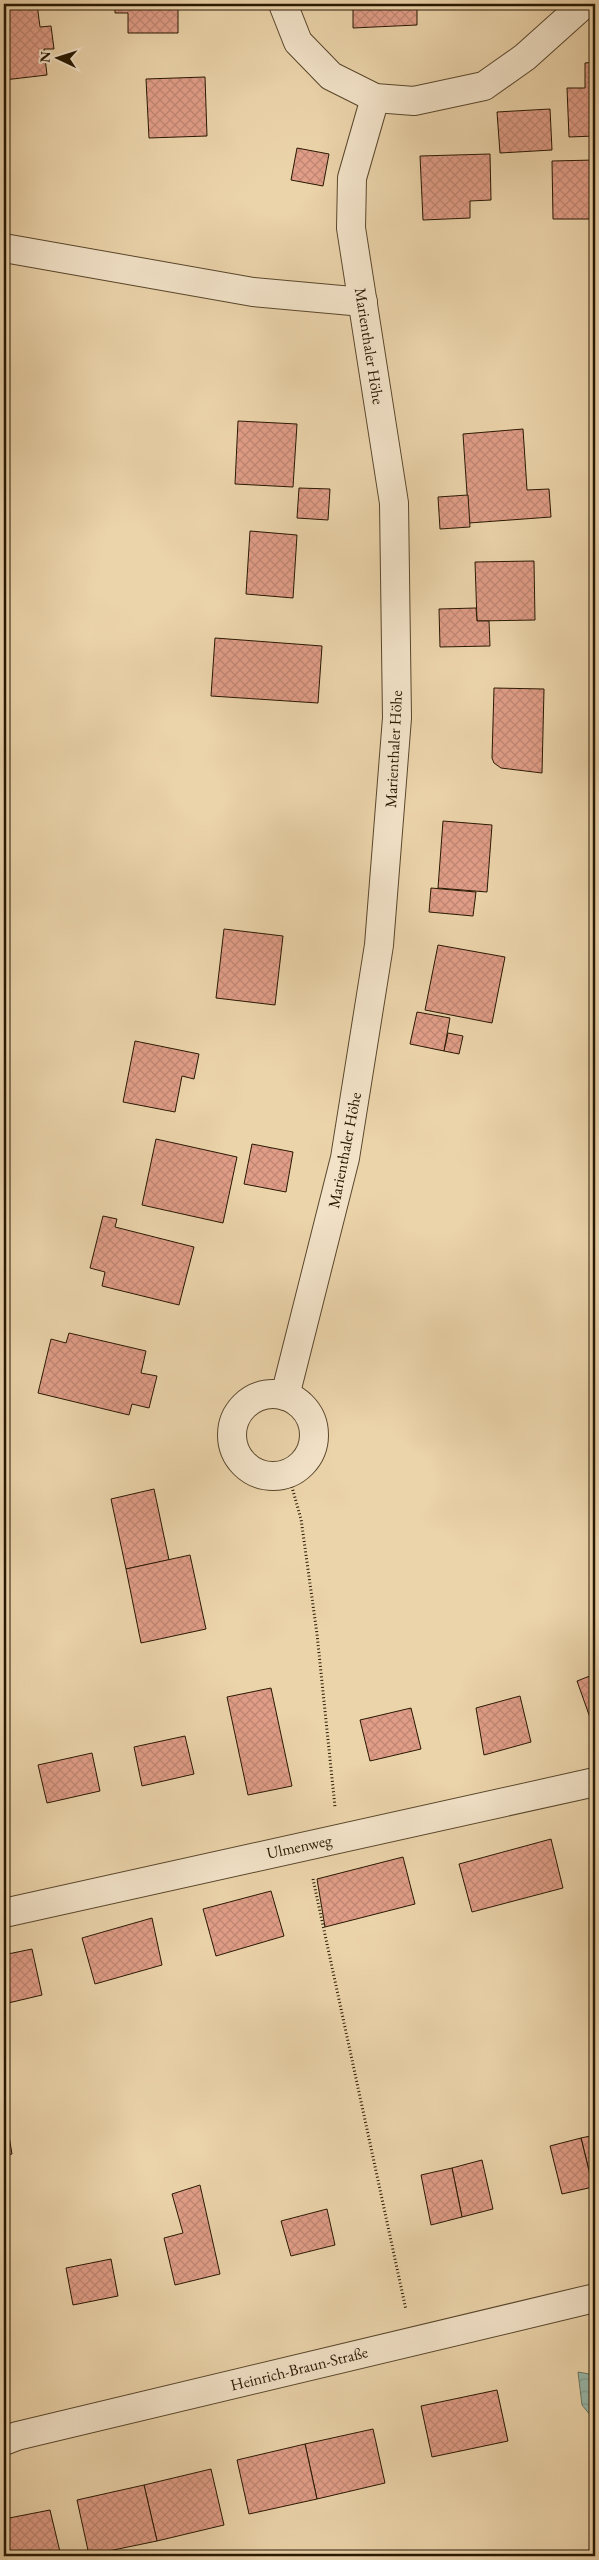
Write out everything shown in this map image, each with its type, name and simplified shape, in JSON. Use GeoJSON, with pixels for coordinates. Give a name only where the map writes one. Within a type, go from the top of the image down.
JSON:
{"type":"FeatureCollection","features":[{"type":"Feature","properties":{"kind":"street"},"geometry":{"type":"LineString","coordinates":[[283,4],[298,42],[331,76],[375,98],[414,101],[484,86],[526,57],[584,4]]}},
{"type":"Feature","properties":{"kind":"street","name":"Marienthaler Höhe"},"geometry":{"type":"LineString","coordinates":[[285,1396],[345,1158],[379,946],[397,718],[394,503],[351,228],[352,178],[375,98]]}},
{"type":"Feature","properties":{"kind":"street"},"geometry":{"type":"LineString","coordinates":[[4,248],[253,292],[363,302]]}},
{"type":"Feature","properties":{"kind":"street"},"geometry":{"type":"LineString","coordinates":[[271,1393],[285,1396],[298,1402],[307,1413],[313,1426],[314,1440],[310,1454],[301,1466],[288,1473],[274,1476],[260,1474],[247,1468],[238,1457],[232,1444],[232,1430],[236,1416],[245,1404],[257,1397],[271,1393]]}},
{"type":"Feature","properties":{"kind":"street","name":"Ulmenweg"},"geometry":{"type":"LineString","coordinates":[[4,1912],[306,1844],[595,1782]]}},
{"type":"Feature","properties":{"kind":"street","name":"Heinrich-Braun-Straße"},"geometry":{"type":"LineString","coordinates":[[4,2441],[595,2298]]}},
{"type":"Feature","properties":{"kind":"path"},"geometry":{"type":"LineString","coordinates":[[288,1473],[301,1518],[317,1634],[336,1817],[340,1837]]}},
{"type":"Feature","properties":{"kind":"path"},"geometry":{"type":"LineString","coordinates":[[306,1844],[413,2341]]}},
{"type":"Feature","properties":{"kind":"water"},"geometry":{"type":"Polygon","coordinates":[[[578,2372],[595,2375],[595,2421],[582,2405],[578,2372]]]}},
{"type":"Feature","properties":{"kind":"building"},"geometry":{"type":"Polygon","coordinates":[[[4,4],[37,4],[40,27],[51,26],[54,49],[44,49],[47,75],[4,80],[4,4]]]}},
{"type":"Feature","properties":{"kind":"building"},"geometry":{"type":"Polygon","coordinates":[[[115,4],[178,4],[178,33],[128,33],[128,13],[115,13],[115,4]]]}},
{"type":"Feature","properties":{"kind":"building"},"geometry":{"type":"Polygon","coordinates":[[[353,4],[417,4],[417,25],[353,28],[353,4]]]}},
{"type":"Feature","properties":{"kind":"building"},"geometry":{"type":"Polygon","coordinates":[[[595,62],[595,136],[569,137],[567,88],[585,88],[585,63],[595,62]]]}},
{"type":"Feature","properties":{"kind":"building"},"geometry":{"type":"Polygon","coordinates":[[[205,77],[207,136],[149,138],[146,79],[205,77]]]}},
{"type":"Feature","properties":{"kind":"building"},"geometry":{"type":"Polygon","coordinates":[[[550,109],[552,150],[500,153],[497,112],[550,109]]]}},
{"type":"Feature","properties":{"kind":"building"},"geometry":{"type":"Polygon","coordinates":[[[297,148],[329,154],[323,186],[291,180],[297,148]]]}},
{"type":"Feature","properties":{"kind":"building"},"geometry":{"type":"Polygon","coordinates":[[[490,154],[491,200],[470,201],[470,218],[423,220],[420,156],[490,154]]]}},
{"type":"Feature","properties":{"kind":"building"},"geometry":{"type":"Polygon","coordinates":[[[595,160],[595,219],[553,219],[552,161],[595,160]]]}},
{"type":"Feature","properties":{"kind":"building"},"geometry":{"type":"Polygon","coordinates":[[[238,421],[297,424],[293,487],[235,484],[238,421]]]}},
{"type":"Feature","properties":{"kind":"building"},"geometry":{"type":"Polygon","coordinates":[[[523,429],[527,490],[549,489],[551,517],[469,523],[463,434],[523,429]]]}},
{"type":"Feature","properties":{"kind":"building"},"geometry":{"type":"Polygon","coordinates":[[[299,488],[330,489],[328,520],[297,518],[299,488]]]}},
{"type":"Feature","properties":{"kind":"building"},"geometry":{"type":"Polygon","coordinates":[[[468,495],[470,527],[440,529],[438,497],[468,495]]]}},
{"type":"Feature","properties":{"kind":"building"},"geometry":{"type":"Polygon","coordinates":[[[250,531],[297,535],[293,598],[246,594],[250,531]]]}},
{"type":"Feature","properties":{"kind":"building"},"geometry":{"type":"Polygon","coordinates":[[[534,561],[535,620],[477,621],[475,562],[534,561]]]}},
{"type":"Feature","properties":{"kind":"building"},"geometry":{"type":"Polygon","coordinates":[[[476,608],[477,621],[489,621],[490,646],[440,647],[439,609],[476,608]]]}},
{"type":"Feature","properties":{"kind":"building"},"geometry":{"type":"Polygon","coordinates":[[[215,638],[322,646],[318,703],[211,696],[215,638]]]}},
{"type":"Feature","properties":{"kind":"building"},"geometry":{"type":"Polygon","coordinates":[[[494,688],[544,689],[542,773],[501,768],[494,763],[492,758],[494,688]]]}},
{"type":"Feature","properties":{"kind":"building"},"geometry":{"type":"Polygon","coordinates":[[[443,821],[492,825],[487,892],[438,888],[443,821]]]}},
{"type":"Feature","properties":{"kind":"building"},"geometry":{"type":"Polygon","coordinates":[[[431,888],[476,892],[473,916],[429,912],[431,888]]]}},
{"type":"Feature","properties":{"kind":"building"},"geometry":{"type":"Polygon","coordinates":[[[224,929],[283,936],[275,1005],[216,998],[224,929]]]}},
{"type":"Feature","properties":{"kind":"building"},"geometry":{"type":"Polygon","coordinates":[[[438,945],[505,957],[492,1023],[425,1010],[438,945]]]}},
{"type":"Feature","properties":{"kind":"building"},"geometry":{"type":"Polygon","coordinates":[[[417,1012],[450,1018],[444,1051],[410,1044],[417,1012]]]}},
{"type":"Feature","properties":{"kind":"building"},"geometry":{"type":"Polygon","coordinates":[[[448,1033],[463,1036],[459,1054],[444,1051],[448,1033]]]}},
{"type":"Feature","properties":{"kind":"building"},"geometry":{"type":"Polygon","coordinates":[[[135,1041],[199,1054],[194,1079],[182,1076],[175,1112],[123,1102],[135,1041]]]}},
{"type":"Feature","properties":{"kind":"building"},"geometry":{"type":"Polygon","coordinates":[[[156,1139],[237,1157],[223,1223],[142,1205],[156,1139]]]}},
{"type":"Feature","properties":{"kind":"building"},"geometry":{"type":"Polygon","coordinates":[[[252,1144],[293,1152],[286,1192],[244,1184],[252,1144]]]}},
{"type":"Feature","properties":{"kind":"building"},"geometry":{"type":"Polygon","coordinates":[[[103,1216],[117,1219],[115,1227],[194,1247],[179,1305],[102,1286],[105,1272],[90,1268],[103,1216]]]}},
{"type":"Feature","properties":{"kind":"building"},"geometry":{"type":"Polygon","coordinates":[[[69,1333],[146,1351],[141,1373],[157,1376],[149,1408],[132,1404],[129,1415],[38,1393],[51,1339],[66,1343],[69,1333]]]}},
{"type":"Feature","properties":{"kind":"building"},"geometry":{"type":"Polygon","coordinates":[[[154,1489],[169,1560],[126,1569],[111,1499],[154,1489]]]}},
{"type":"Feature","properties":{"kind":"building"},"geometry":{"type":"Polygon","coordinates":[[[190,1555],[206,1629],[141,1643],[126,1569],[190,1555]]]}},
{"type":"Feature","properties":{"kind":"building"},"geometry":{"type":"Polygon","coordinates":[[[595,1674],[595,1725],[593,1726],[577,1681],[595,1674]]]}},
{"type":"Feature","properties":{"kind":"building"},"geometry":{"type":"Polygon","coordinates":[[[271,1688],[292,1786],[248,1795],[227,1697],[271,1688]]]}},
{"type":"Feature","properties":{"kind":"building"},"geometry":{"type":"Polygon","coordinates":[[[520,1696],[531,1742],[484,1755],[476,1708],[520,1696]]]}},
{"type":"Feature","properties":{"kind":"building"},"geometry":{"type":"Polygon","coordinates":[[[411,1708],[421,1749],[370,1761],[360,1720],[411,1708]]]}},
{"type":"Feature","properties":{"kind":"building"},"geometry":{"type":"Polygon","coordinates":[[[185,1736],[194,1774],[142,1786],[134,1747],[185,1736]]]}},
{"type":"Feature","properties":{"kind":"building"},"geometry":{"type":"Polygon","coordinates":[[[92,1753],[100,1791],[47,1803],[38,1765],[92,1753]]]}},
{"type":"Feature","properties":{"kind":"building"},"geometry":{"type":"Polygon","coordinates":[[[551,1839],[563,1888],[472,1912],[459,1864],[551,1839]]]}},
{"type":"Feature","properties":{"kind":"building"},"geometry":{"type":"Polygon","coordinates":[[[403,1857],[415,1904],[325,1927],[317,1879],[403,1857]]]}},
{"type":"Feature","properties":{"kind":"building"},"geometry":{"type":"Polygon","coordinates":[[[271,1891],[284,1936],[216,1956],[203,1909],[271,1891]]]}},
{"type":"Feature","properties":{"kind":"building"},"geometry":{"type":"Polygon","coordinates":[[[152,1918],[162,1965],[95,1984],[82,1938],[152,1918]]]}},
{"type":"Feature","properties":{"kind":"building"},"geometry":{"type":"Polygon","coordinates":[[[6,1946],[8,1954],[32,1949],[42,1995],[4,2004],[4,1947],[6,1946]]]}},
{"type":"Feature","properties":{"kind":"building"},"geometry":{"type":"Polygon","coordinates":[[[4,2113],[12,2154],[4,2156],[4,2113]]]}},
{"type":"Feature","properties":{"kind":"building"},"geometry":{"type":"Polygon","coordinates":[[[595,2135],[595,2187],[593,2187],[581,2138],[595,2135]]]}},
{"type":"Feature","properties":{"kind":"building"},"geometry":{"type":"Polygon","coordinates":[[[581,2138],[593,2187],[562,2194],[550,2146],[581,2138]]]}},
{"type":"Feature","properties":{"kind":"building"},"geometry":{"type":"Polygon","coordinates":[[[482,2160],[493,2209],[462,2217],[452,2168],[482,2160]]]}},
{"type":"Feature","properties":{"kind":"building"},"geometry":{"type":"Polygon","coordinates":[[[452,2168],[462,2217],[431,2225],[421,2175],[452,2168]]]}},
{"type":"Feature","properties":{"kind":"building"},"geometry":{"type":"Polygon","coordinates":[[[200,2185],[220,2274],[175,2285],[164,2238],[183,2233],[172,2194],[200,2185]]]}},
{"type":"Feature","properties":{"kind":"building"},"geometry":{"type":"Polygon","coordinates":[[[327,2209],[335,2245],[291,2256],[281,2221],[327,2209]]]}},
{"type":"Feature","properties":{"kind":"building"},"geometry":{"type":"Polygon","coordinates":[[[111,2259],[118,2296],[73,2305],[66,2268],[111,2259]]]}},
{"type":"Feature","properties":{"kind":"building"},"geometry":{"type":"Polygon","coordinates":[[[497,2390],[508,2441],[432,2457],[421,2406],[497,2390]]]}},
{"type":"Feature","properties":{"kind":"building"},"geometry":{"type":"Polygon","coordinates":[[[373,2429],[385,2483],[317,2499],[305,2444],[373,2429]]]}},
{"type":"Feature","properties":{"kind":"building"},"geometry":{"type":"Polygon","coordinates":[[[305,2444],[317,2499],[249,2514],[237,2460],[305,2444]]]}},
{"type":"Feature","properties":{"kind":"building"},"geometry":{"type":"Polygon","coordinates":[[[211,2469],[224,2525],[157,2541],[144,2485],[211,2469]]]}},
{"type":"Feature","properties":{"kind":"building"},"geometry":{"type":"Polygon","coordinates":[[[144,2485],[157,2541],[89,2555],[77,2500],[144,2485]]]}},
{"type":"Feature","properties":{"kind":"building"},"geometry":{"type":"Polygon","coordinates":[[[50,2510],[61,2556],[4,2556],[4,2519],[50,2510]]]}}]}
